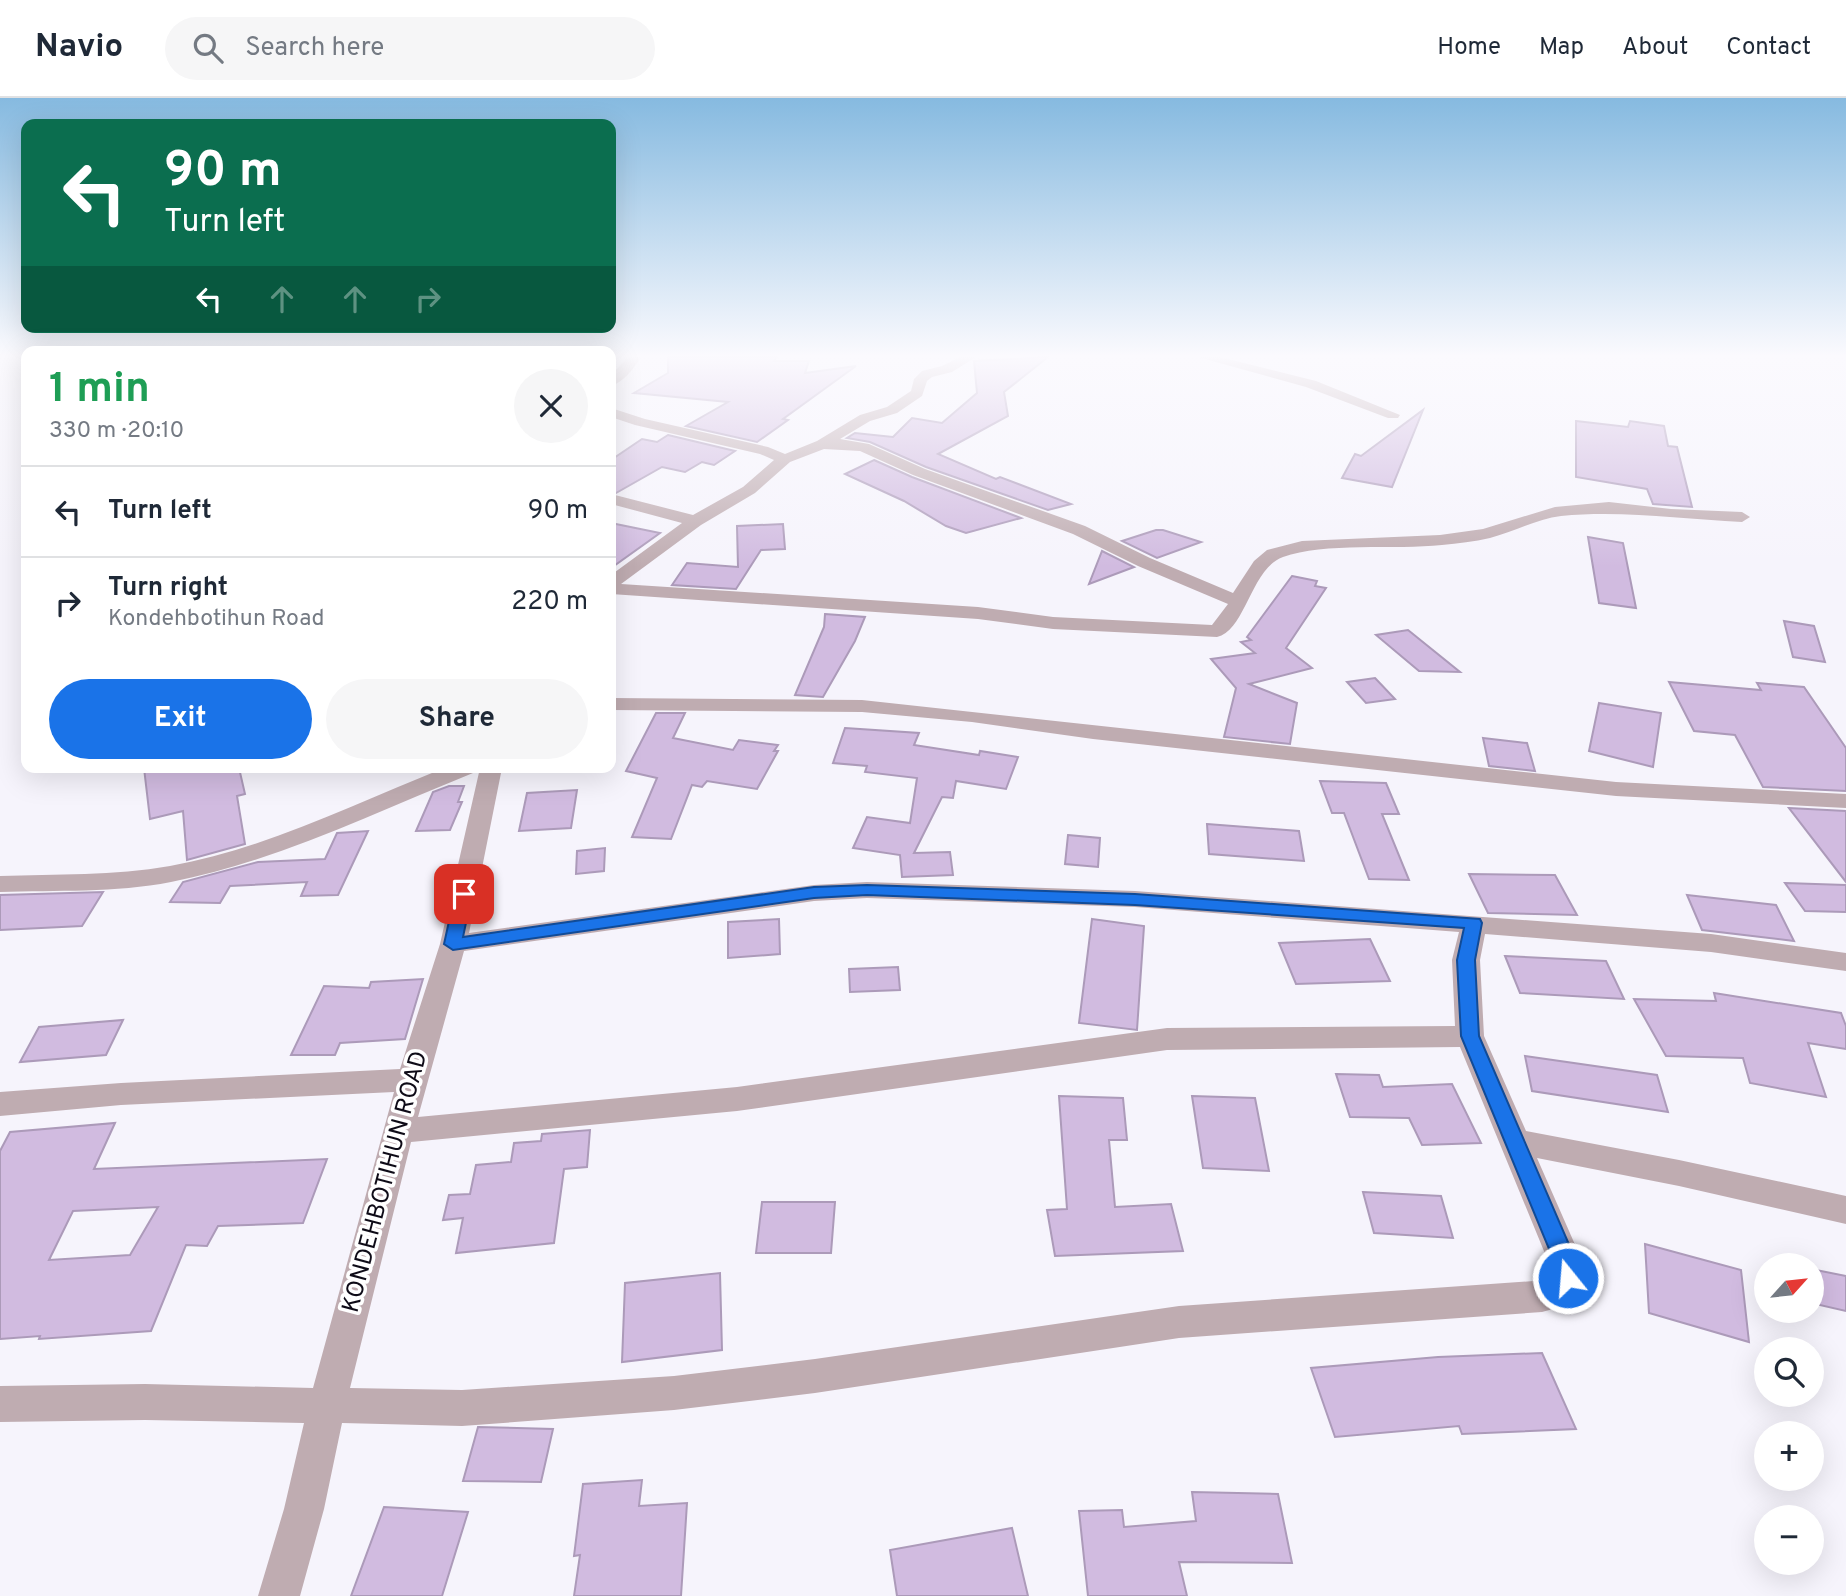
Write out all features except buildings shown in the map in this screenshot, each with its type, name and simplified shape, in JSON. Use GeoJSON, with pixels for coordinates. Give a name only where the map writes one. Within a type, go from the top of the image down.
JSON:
{"type":"FeatureCollection","features":[{"type":"Feature","properties":{"kind":"street"},"geometry":{"type":"LineString","coordinates":[[664,427],[718,442],[763,450],[785,459]]}},
{"type":"Feature","properties":{"kind":"street"},"geometry":{"type":"LineString","coordinates":[[616,582],[695,521],[749,490],[785,459],[822,444],[850,427]]}},
{"type":"Feature","properties":{"kind":"street"},"geometry":{"type":"LineString","coordinates":[[822,444],[864,447],[919,472],[1079,530],[1144,562],[1239,602]]}},
{"type":"Feature","properties":{"kind":"street"},"geometry":{"type":"LineString","coordinates":[[616,500],[695,521]]}},
{"type":"Feature","properties":{"kind":"street"},"geometry":{"type":"LineString","coordinates":[[616,586],[978,613],[1053,623],[1203,632],[1217,631],[1239,602],[1253,576],[1273,554],[1302,546],[1440,540],[1485,534],[1555,512],[1609,507],[1671,514],[1742,517]]}},
{"type":"Feature","properties":{"kind":"street"},"geometry":{"type":"LineString","coordinates":[[616,704],[741,703],[913,710],[1616,789],[1846,801]]}},
{"type":"Feature","properties":{"kind":"street"},"geometry":{"type":"LineString","coordinates":[[0,884],[132,879],[195,868],[306,832],[453,773]]}},
{"type":"Feature","properties":{"kind":"street","name":"KONDEHBOTIHUN ROAD"},"geometry":{"type":"LineString","coordinates":[[279,1596],[304,1509],[326,1408],[412,1080],[453,944],[490,773]]}},
{"type":"Feature","properties":{"kind":"street"},"geometry":{"type":"LineString","coordinates":[[453,944],[814,893],[867,890],[1135,899],[1474,923],[1711,943],[1846,962]]}},
{"type":"Feature","properties":{"kind":"street"},"geometry":{"type":"LineString","coordinates":[[0,1404],[145,1402],[326,1408],[462,1408],[674,1393],[816,1376],[1179,1322],[1529,1298],[1559,1293],[1568,1278],[1563,1256],[1470,1036],[1466,960],[1474,923]]}},
{"type":"Feature","properties":{"kind":"street"},"geometry":{"type":"LineString","coordinates":[[399,1131],[737,1099],[1167,1039],[1470,1036]]}},
{"type":"Feature","properties":{"kind":"street"},"geometry":{"type":"LineString","coordinates":[[0,1104],[121,1094],[412,1080]]}},
{"type":"Feature","properties":{"kind":"street"},"geometry":{"type":"LineString","coordinates":[[1513,1141],[1679,1173],[1846,1210]]}},
{"type":"Feature","properties":{"kind":"route"},"geometry":{"type":"LineString","coordinates":[[464,894],[453,944],[814,893],[867,890],[1135,899],[1474,923],[1466,960],[1470,1036],[1563,1256],[1568,1278]]}}]}
